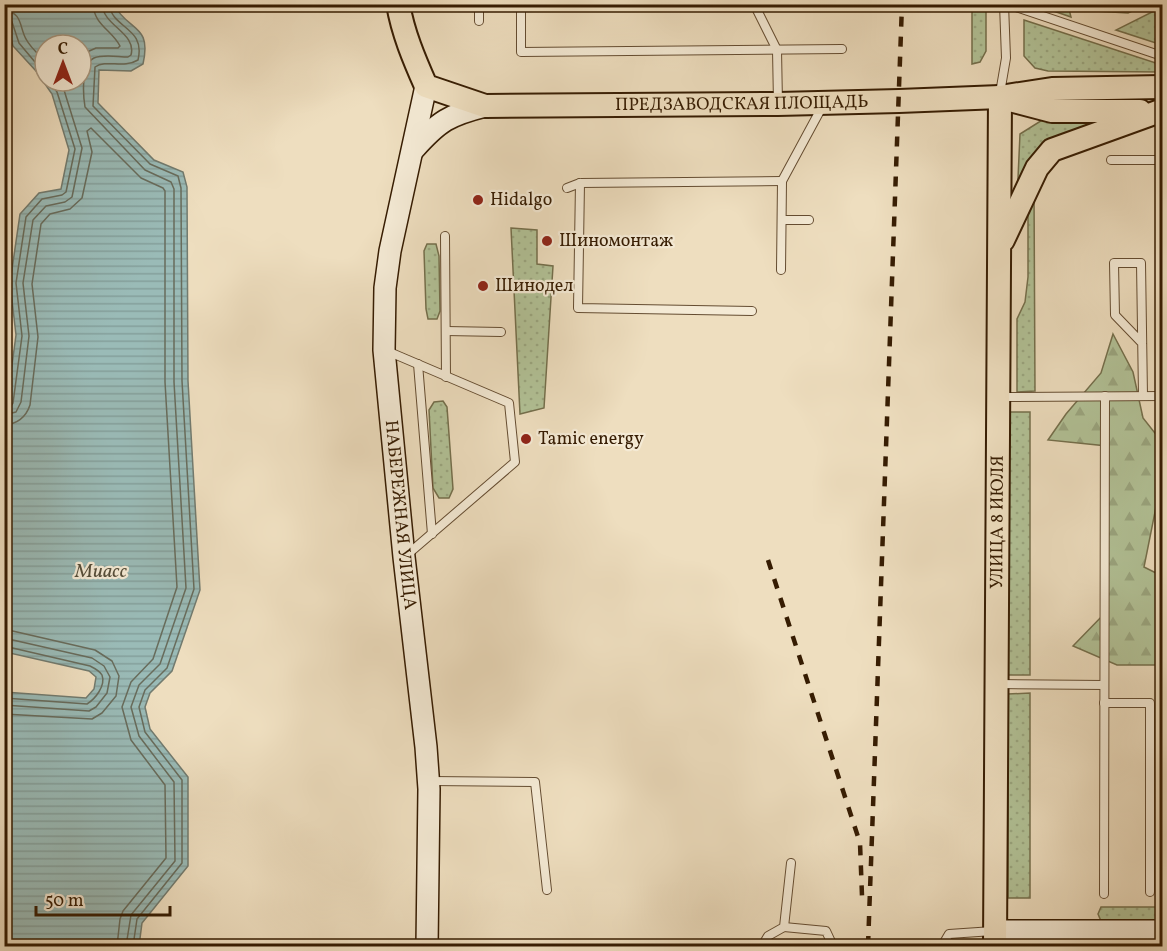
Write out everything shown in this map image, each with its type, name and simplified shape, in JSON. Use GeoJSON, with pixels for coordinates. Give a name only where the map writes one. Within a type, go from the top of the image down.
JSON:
{"type":"FeatureCollection","features":[{"type":"Feature","properties":{"kind":"main road"},"geometry":{"type":"LineString","coordinates":[[398,4],[411,52],[426,86]]}},
{"type":"Feature","properties":{"kind":"main road","name":"ПРЕДЗАВОДСКАЯ ПЛОЩАДЬ"},"geometry":{"type":"LineString","coordinates":[[426,86],[485,106],[824,103],[1000,97],[1052,89],[1162,87]]}},
{"type":"Feature","properties":{"kind":"main road","name":"ПРЕДЗАВОДСКАЯ ПЛОЩАДЬ"},"geometry":{"type":"LineString","coordinates":[[1000,97],[1052,111],[1161,111]]}},
{"type":"Feature","properties":{"kind":"main road","name":"УЛИЦА 8 ИЮЛЯ"},"geometry":{"type":"LineString","coordinates":[[995,939],[1000,97]]}},
{"type":"Feature","properties":{"kind":"main road"},"geometry":{"type":"LineString","coordinates":[[999,250],[1037,168],[1052,150],[1161,111]]}},
{"type":"Feature","properties":{"kind":"street","name":"НАБЕРЕЖНАЯ УЛИЦА"},"geometry":{"type":"LineString","coordinates":[[426,86],[390,251],[384,350],[429,781],[427,946]]}},
{"type":"Feature","properties":{"kind":"street"},"geometry":{"type":"LineString","coordinates":[[413,149],[433,127],[458,113],[485,106]]}},
{"type":"Feature","properties":{"kind":"street"},"geometry":{"type":"LineString","coordinates":[[995,939],[1103,939],[1162,931]]}},
{"type":"Feature","properties":{"kind":"lane"},"geometry":{"type":"LineString","coordinates":[[479,4],[479,21]]}},
{"type":"Feature","properties":{"kind":"lane"},"geometry":{"type":"LineString","coordinates":[[546,4],[521,5],[521,52],[842,49]]}},
{"type":"Feature","properties":{"kind":"lane"},"geometry":{"type":"LineString","coordinates":[[754,4],[777,50],[778,104]]}},
{"type":"Feature","properties":{"kind":"lane"},"geometry":{"type":"LineString","coordinates":[[1000,97],[1006,58],[1006,4],[1162,57]]}},
{"type":"Feature","properties":{"kind":"lane"},"geometry":{"type":"LineString","coordinates":[[781,270],[782,180],[824,103]]}},
{"type":"Feature","properties":{"kind":"lane"},"geometry":{"type":"LineString","coordinates":[[1111,160],[1162,160]]}},
{"type":"Feature","properties":{"kind":"lane"},"geometry":{"type":"LineString","coordinates":[[567,188],[580,183],[782,180]]}},
{"type":"Feature","properties":{"kind":"lane"},"geometry":{"type":"LineString","coordinates":[[580,183],[578,308],[753,311]]}},
{"type":"Feature","properties":{"kind":"lane"},"geometry":{"type":"LineString","coordinates":[[782,220],[809,220]]}},
{"type":"Feature","properties":{"kind":"lane"},"geometry":{"type":"LineString","coordinates":[[445,236],[446,377]]}},
{"type":"Feature","properties":{"kind":"lane"},"geometry":{"type":"LineString","coordinates":[[1142,343],[1115,315],[1114,263],[1140,263],[1142,343],[1143,396]]}},
{"type":"Feature","properties":{"kind":"lane"},"geometry":{"type":"LineString","coordinates":[[446,331],[501,332]]}},
{"type":"Feature","properties":{"kind":"lane"},"geometry":{"type":"LineString","coordinates":[[384,350],[509,403],[515,462],[404,557]]}},
{"type":"Feature","properties":{"kind":"lane"},"geometry":{"type":"LineString","coordinates":[[418,364],[432,534]]}},
{"type":"Feature","properties":{"kind":"lane"},"geometry":{"type":"LineString","coordinates":[[1104,894],[1105,396]]}},
{"type":"Feature","properties":{"kind":"lane"},"geometry":{"type":"LineString","coordinates":[[998,397],[1162,396]]}},
{"type":"Feature","properties":{"kind":"lane"},"geometry":{"type":"LineString","coordinates":[[996,684],[1104,685]]}},
{"type":"Feature","properties":{"kind":"lane"},"geometry":{"type":"LineString","coordinates":[[1104,704],[1150,703],[1150,892]]}},
{"type":"Feature","properties":{"kind":"lane"},"geometry":{"type":"LineString","coordinates":[[429,781],[535,782],[547,890]]}},
{"type":"Feature","properties":{"kind":"lane"},"geometry":{"type":"LineString","coordinates":[[784,927],[791,863]]}},
{"type":"Feature","properties":{"kind":"lane"},"geometry":{"type":"LineString","coordinates":[[762,946],[768,936],[784,927],[826,931],[833,946]]}},
{"type":"Feature","properties":{"kind":"lane"},"geometry":{"type":"LineString","coordinates":[[942,946],[949,934],[995,939]]}},
{"type":"Feature","properties":{"kind":"green space"},"geometry":{"type":"Polygon","coordinates":[[[1077,4],[1145,5],[1128,13],[1078,10],[1077,4]]]}},
{"type":"Feature","properties":{"kind":"green space"},"geometry":{"type":"Polygon","coordinates":[[[972,5],[986,5],[986,51],[980,62],[972,64],[972,5]]]}},
{"type":"Feature","properties":{"kind":"green space"},"geometry":{"type":"Polygon","coordinates":[[[1037,5],[1068,5],[1071,17],[1039,6],[1037,5]]]}},
{"type":"Feature","properties":{"kind":"green space"},"geometry":{"type":"Polygon","coordinates":[[[1162,7],[1162,45],[1116,30],[1162,7]]]}},
{"type":"Feature","properties":{"kind":"green space"},"geometry":{"type":"Polygon","coordinates":[[[1024,20],[1162,65],[1162,72],[1048,71],[1035,68],[1024,56],[1024,20]]]}},
{"type":"Feature","properties":{"kind":"green space"},"geometry":{"type":"Polygon","coordinates":[[[1131,115],[1063,141],[1017,200],[1020,134],[1047,117],[1131,115]]]}},
{"type":"Feature","properties":{"kind":"green space"},"geometry":{"type":"Polygon","coordinates":[[[1034,189],[1035,391],[1017,392],[1017,319],[1025,302],[1028,277],[1028,200],[1034,189]]]}},
{"type":"Feature","properties":{"kind":"green space"},"geometry":{"type":"Polygon","coordinates":[[[511,228],[537,230],[537,264],[553,266],[544,408],[520,414],[511,228]]]}},
{"type":"Feature","properties":{"kind":"green space"},"geometry":{"type":"Polygon","coordinates":[[[427,244],[436,244],[439,256],[440,311],[437,319],[428,319],[426,309],[424,251],[427,244]]]}},
{"type":"Feature","properties":{"kind":"green space"},"geometry":{"type":"Polygon","coordinates":[[[1113,334],[1133,372],[1143,418],[1162,442],[1162,477],[1144,567],[1162,576],[1162,659],[1156,665],[1117,665],[1073,646],[1106,612],[1102,529],[1107,446],[1048,440],[1066,414],[1101,373],[1113,334]]]}},
{"type":"Feature","properties":{"kind":"green space"},"geometry":{"type":"Polygon","coordinates":[[[443,401],[447,407],[453,489],[449,498],[439,498],[433,488],[429,410],[434,402],[443,401]]]}},
{"type":"Feature","properties":{"kind":"green space"},"geometry":{"type":"Polygon","coordinates":[[[1008,412],[1030,412],[1030,675],[1008,675],[1008,412]]]}},
{"type":"Feature","properties":{"kind":"green space"},"geometry":{"type":"Polygon","coordinates":[[[1030,693],[1030,898],[1008,898],[1008,694],[1030,693]]]}},
{"type":"Feature","properties":{"kind":"green space"},"geometry":{"type":"Polygon","coordinates":[[[1101,907],[1162,907],[1162,921],[1101,921],[1098,914],[1101,907]]]}},
{"type":"Feature","properties":{"kind":"water","name":"Миасс"},"geometry":{"type":"Polygon","coordinates":[[[5,4],[114,5],[142,35],[145,51],[143,64],[131,71],[99,70],[98,103],[154,160],[183,172],[187,187],[188,381],[200,590],[172,671],[150,693],[145,707],[150,729],[188,777],[188,866],[142,923],[139,946],[5,946],[5,692],[86,698],[94,689],[96,677],[89,671],[5,652],[4,425],[16,335],[10,283],[20,214],[39,193],[61,189],[69,150],[51,93],[93,93],[93,33],[33,33],[33,68],[13,46],[5,15],[5,4]]]}},
{"type":"Feature","properties":{"kind":"railway"},"geometry":{"type":"LineString","coordinates":[[868,946],[902,4]]}},
{"type":"Feature","properties":{"kind":"railway"},"geometry":{"type":"LineString","coordinates":[[768,560],[860,843],[862,896]]}},
{"type":"Feature","properties":{"kind":"place","name":"Hidalgo"},"geometry":{"type":"Point","coordinates":[478,200]}},
{"type":"Feature","properties":{"kind":"place","name":"Шиномонтаж"},"geometry":{"type":"Point","coordinates":[547,241]}},
{"type":"Feature","properties":{"kind":"place","name":"Шинодел"},"geometry":{"type":"Point","coordinates":[483,286]}},
{"type":"Feature","properties":{"kind":"place","name":"Tamic energy"},"geometry":{"type":"Point","coordinates":[526,439]}}]}
